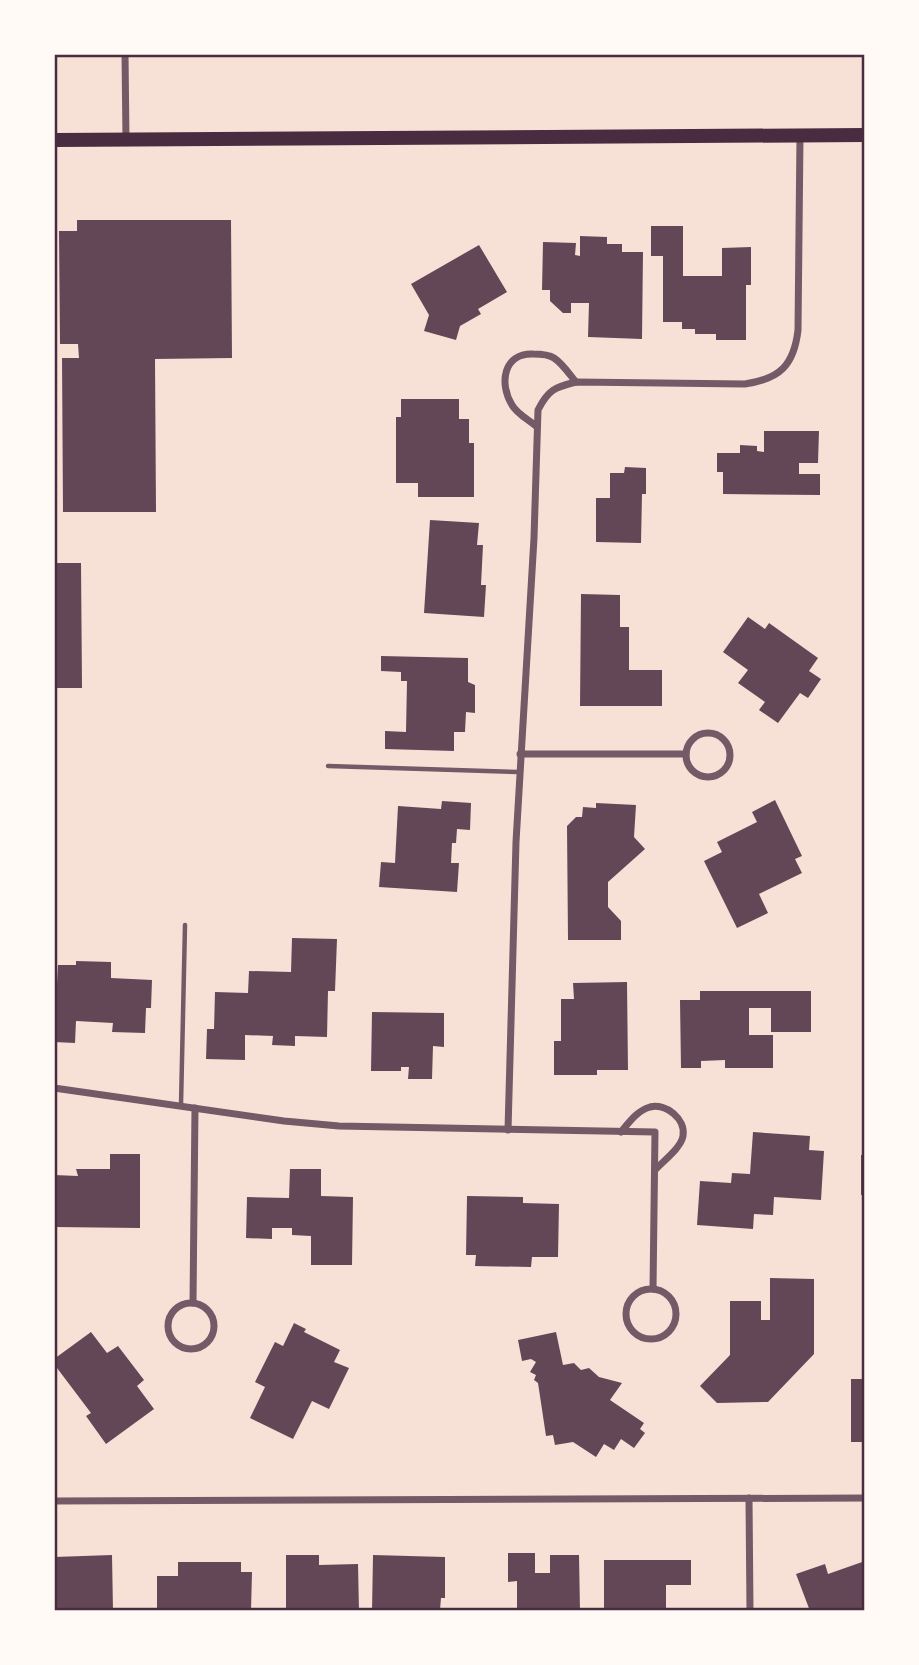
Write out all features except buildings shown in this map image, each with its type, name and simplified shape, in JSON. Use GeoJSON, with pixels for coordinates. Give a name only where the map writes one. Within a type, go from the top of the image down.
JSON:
{"type":"FeatureCollection","features":[{"type":"Feature","properties":{"kind":"main road"},"geometry":{"type":"LineString","coordinates":[[54,140],[865,135]]}},
{"type":"Feature","properties":{"kind":"street"},"geometry":{"type":"LineString","coordinates":[[125,54],[126,140]]}},
{"type":"Feature","properties":{"kind":"street"},"geometry":{"type":"LineString","coordinates":[[508,1130],[519,772],[534,538],[538,410],[545,395],[576,382],[745,383],[763,381],[779,373],[790,361],[796,347],[798,330],[800,136]]}},
{"type":"Feature","properties":{"kind":"street"},"geometry":{"type":"LineString","coordinates":[[536,426],[513,408],[504,377],[508,365],[527,354],[543,354],[555,358],[576,382]]}},
{"type":"Feature","properties":{"kind":"street"},"geometry":{"type":"LineString","coordinates":[[705,733],[720,736],[726,741],[730,755],[726,768],[721,773],[708,776],[695,772],[690,767],[686,754],[692,740],[705,733]]}},
{"type":"Feature","properties":{"kind":"street"},"geometry":{"type":"LineString","coordinates":[[520,754],[686,754]]}},
{"type":"Feature","properties":{"kind":"street"},"geometry":{"type":"LineString","coordinates":[[54,1088],[339,1126],[655,1132],[653,1289]]}},
{"type":"Feature","properties":{"kind":"street"},"geometry":{"type":"LineString","coordinates":[[621,1132],[635,1114],[653,1106],[671,1111],[681,1122],[683,1136],[676,1148],[655,1170]]}},
{"type":"Feature","properties":{"kind":"street"},"geometry":{"type":"LineString","coordinates":[[192,1303],[195,1108]]}},
{"type":"Feature","properties":{"kind":"street"},"geometry":{"type":"LineString","coordinates":[[653,1289],[669,1296],[676,1311],[676,1320],[666,1334],[642,1337],[631,1327],[627,1312],[632,1298],[645,1290],[653,1289]]}},
{"type":"Feature","properties":{"kind":"street"},"geometry":{"type":"LineString","coordinates":[[185,1303],[192,1303],[207,1308],[215,1323],[214,1331],[205,1344],[190,1349],[172,1338],[168,1325],[173,1311],[185,1303]]}},
{"type":"Feature","properties":{"kind":"street"},"geometry":{"type":"LineString","coordinates":[[749,1498],[750,1611]]}},
{"type":"Feature","properties":{"kind":"street"},"geometry":{"type":"LineString","coordinates":[[54,1501],[865,1498]]}},
{"type":"Feature","properties":{"kind":"lane"},"geometry":{"type":"LineString","coordinates":[[328,766],[519,772]]}},
{"type":"Feature","properties":{"kind":"lane"},"geometry":{"type":"LineString","coordinates":[[181,1105],[185,925]]}}]}
